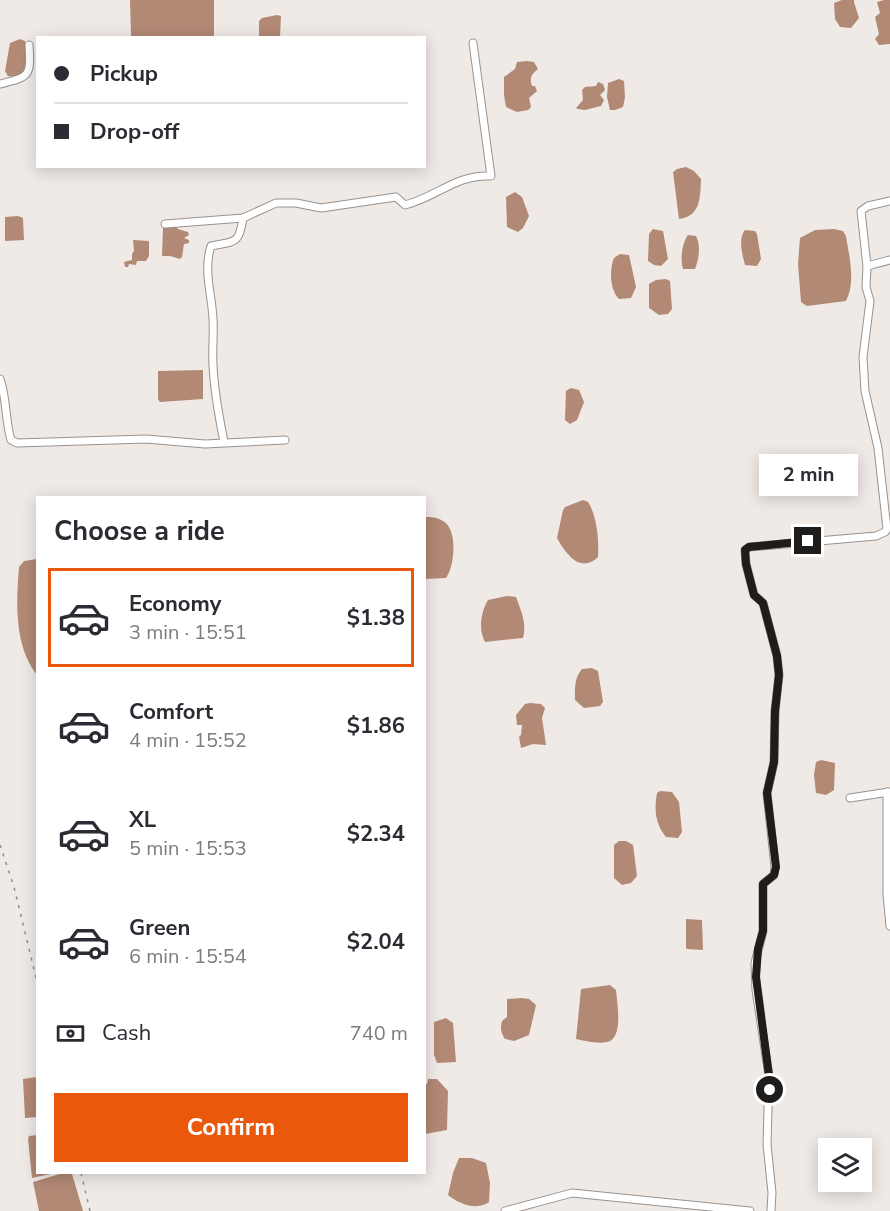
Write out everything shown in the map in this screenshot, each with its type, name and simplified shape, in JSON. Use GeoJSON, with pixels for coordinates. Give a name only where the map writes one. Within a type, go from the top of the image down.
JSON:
{"type":"FeatureCollection","features":[{"type":"Feature","properties":{"kind":"street"},"geometry":{"type":"LineString","coordinates":[[165,224],[243,218],[276,203],[296,203],[321,208],[396,197],[405,205],[416,202],[459,180],[476,175],[491,176],[473,43]]}},
{"type":"Feature","properties":{"kind":"street"},"geometry":{"type":"LineString","coordinates":[[0,84],[22,79],[28,74],[31,66],[29,45]]}},
{"type":"Feature","properties":{"kind":"street"},"geometry":{"type":"LineString","coordinates":[[771,1211],[772,1193],[766,1144],[769,1076],[756,990],[755,963],[763,931],[763,884],[774,875],[776,867],[767,793],[774,762],[775,711],[779,675],[777,656],[763,603],[754,595],[745,550],[749,547],[876,536],[887,529],[878,448],[865,392],[863,357],[870,301],[866,287],[867,266],[861,211],[868,206],[890,201]]}},
{"type":"Feature","properties":{"kind":"street"},"geometry":{"type":"LineString","coordinates":[[224,442],[213,366],[213,319],[208,280],[208,254],[211,246],[228,245],[235,242],[242,230],[243,218]]}},
{"type":"Feature","properties":{"kind":"street"},"geometry":{"type":"LineString","coordinates":[[867,266],[890,260]]}},
{"type":"Feature","properties":{"kind":"street"},"geometry":{"type":"LineString","coordinates":[[0,379],[8,413],[11,440],[17,443],[146,439],[205,444],[285,440]]}},
{"type":"Feature","properties":{"kind":"street"},"geometry":{"type":"LineString","coordinates":[[850,798],[888,792],[887,894],[890,926]]}},
{"type":"Feature","properties":{"kind":"street"},"geometry":{"type":"LineString","coordinates":[[505,1211],[572,1193],[750,1211]]}},
{"type":"Feature","properties":{"kind":"shaded area"},"geometry":{"type":"Polygon","coordinates":[[[130,0],[214,0],[214,36],[131,36],[130,0]]]}},
{"type":"Feature","properties":{"kind":"shaded area"},"geometry":{"type":"Polygon","coordinates":[[[854,0],[859,18],[851,28],[840,27],[835,19],[834,3],[854,0]]]}},
{"type":"Feature","properties":{"kind":"shaded area"},"geometry":{"type":"Polygon","coordinates":[[[890,0],[890,44],[879,45],[875,39],[879,34],[875,17],[880,13],[877,2],[890,0]]]}},
{"type":"Feature","properties":{"kind":"shaded area"},"geometry":{"type":"Polygon","coordinates":[[[281,16],[280,36],[259,36],[259,21],[262,18],[281,16]]]}},
{"type":"Feature","properties":{"kind":"shaded area"},"geometry":{"type":"Polygon","coordinates":[[[20,39],[25,41],[24,74],[17,77],[8,76],[5,71],[10,43],[20,39]]]}},
{"type":"Feature","properties":{"kind":"shaded area"},"geometry":{"type":"Polygon","coordinates":[[[517,62],[534,62],[538,69],[531,78],[532,86],[535,86],[537,91],[529,98],[531,107],[528,110],[517,112],[506,107],[504,77],[515,69],[517,62]]]}},
{"type":"Feature","properties":{"kind":"shaded area"},"geometry":{"type":"Polygon","coordinates":[[[619,79],[624,81],[623,107],[610,110],[607,97],[608,83],[619,79]]]}},
{"type":"Feature","properties":{"kind":"shaded area"},"geometry":{"type":"Polygon","coordinates":[[[598,82],[603,84],[605,90],[600,95],[604,100],[601,106],[585,110],[576,108],[583,100],[582,90],[585,87],[596,86],[598,82]]]}},
{"type":"Feature","properties":{"kind":"shaded area"},"geometry":{"type":"Polygon","coordinates":[[[686,167],[694,171],[701,179],[699,199],[692,214],[679,219],[673,172],[686,167]]]}},
{"type":"Feature","properties":{"kind":"shaded area"},"geometry":{"type":"Polygon","coordinates":[[[515,192],[522,197],[529,216],[523,228],[518,232],[507,227],[506,197],[515,192]]]}},
{"type":"Feature","properties":{"kind":"shaded area"},"geometry":{"type":"Polygon","coordinates":[[[5,217],[23,218],[24,240],[5,241],[5,217]]]}},
{"type":"Feature","properties":{"kind":"shaded area"},"geometry":{"type":"Polygon","coordinates":[[[176,226],[188,232],[189,235],[184,238],[189,240],[189,243],[184,244],[180,259],[162,256],[163,228],[176,226]]]}},
{"type":"Feature","properties":{"kind":"shaded area"},"geometry":{"type":"Polygon","coordinates":[[[653,229],[663,231],[668,259],[661,266],[648,261],[649,234],[653,229]]]}},
{"type":"Feature","properties":{"kind":"shaded area"},"geometry":{"type":"Polygon","coordinates":[[[745,230],[755,231],[757,234],[761,259],[757,266],[745,265],[741,242],[745,230]]]}},
{"type":"Feature","properties":{"kind":"shaded area"},"geometry":{"type":"Polygon","coordinates":[[[815,230],[843,231],[846,236],[851,269],[849,294],[846,301],[807,306],[801,302],[798,264],[800,238],[815,230]]]}},
{"type":"Feature","properties":{"kind":"shaded area"},"geometry":{"type":"Polygon","coordinates":[[[688,235],[696,236],[699,244],[695,269],[683,269],[682,265],[683,247],[688,235]]]}},
{"type":"Feature","properties":{"kind":"shaded area"},"geometry":{"type":"Polygon","coordinates":[[[133,240],[149,241],[149,256],[146,261],[137,261],[136,265],[129,264],[125,267],[124,262],[132,260],[133,240]]]}},
{"type":"Feature","properties":{"kind":"shaded area"},"geometry":{"type":"Polygon","coordinates":[[[620,254],[629,255],[636,287],[631,298],[619,299],[612,285],[612,263],[614,258],[620,254]]]}},
{"type":"Feature","properties":{"kind":"shaded area"},"geometry":{"type":"Polygon","coordinates":[[[656,280],[670,281],[672,309],[668,314],[659,315],[649,308],[649,284],[656,280]]]}},
{"type":"Feature","properties":{"kind":"shaded area"},"geometry":{"type":"Polygon","coordinates":[[[203,370],[203,399],[160,402],[158,399],[158,371],[203,370]]]}},
{"type":"Feature","properties":{"kind":"shaded area"},"geometry":{"type":"Polygon","coordinates":[[[571,388],[579,390],[584,402],[577,420],[570,424],[565,420],[566,391],[571,388]]]}},
{"type":"Feature","properties":{"kind":"shaded area"},"geometry":{"type":"Polygon","coordinates":[[[583,500],[588,502],[594,514],[598,557],[591,562],[579,563],[569,556],[557,538],[565,507],[583,500]]]}},
{"type":"Feature","properties":{"kind":"shaded area"},"geometry":{"type":"Polygon","coordinates":[[[426,517],[441,520],[448,525],[451,532],[454,548],[446,578],[426,579],[426,517]]]}},
{"type":"Feature","properties":{"kind":"shaded area"},"geometry":{"type":"Polygon","coordinates":[[[36,559],[36,673],[24,651],[18,624],[19,567],[24,561],[36,559]]]}},
{"type":"Feature","properties":{"kind":"shaded area"},"geometry":{"type":"Polygon","coordinates":[[[507,596],[516,597],[524,622],[523,638],[485,642],[481,626],[482,615],[488,600],[507,596]]]}},
{"type":"Feature","properties":{"kind":"shaded area"},"geometry":{"type":"Polygon","coordinates":[[[592,668],[598,671],[603,702],[600,706],[584,708],[575,700],[576,680],[582,669],[592,668]]]}},
{"type":"Feature","properties":{"kind":"shaded area"},"geometry":{"type":"Polygon","coordinates":[[[525,704],[541,704],[545,708],[542,718],[546,745],[533,744],[521,748],[519,737],[522,725],[517,725],[516,715],[525,704]]]}},
{"type":"Feature","properties":{"kind":"shaded area"},"geometry":{"type":"Polygon","coordinates":[[[821,760],[835,763],[834,790],[826,795],[816,793],[814,775],[816,762],[821,760]]]}},
{"type":"Feature","properties":{"kind":"shaded area"},"geometry":{"type":"Polygon","coordinates":[[[672,792],[679,802],[682,832],[678,838],[666,837],[660,827],[656,816],[656,805],[657,793],[672,792]]]}},
{"type":"Feature","properties":{"kind":"shaded area"},"geometry":{"type":"Polygon","coordinates":[[[619,841],[626,841],[633,845],[637,876],[631,883],[622,885],[614,878],[614,845],[619,841]]]}},
{"type":"Feature","properties":{"kind":"shaded area"},"geometry":{"type":"Polygon","coordinates":[[[686,919],[702,920],[703,950],[686,948],[686,919]]]}},
{"type":"Feature","properties":{"kind":"shaded area"},"geometry":{"type":"Polygon","coordinates":[[[610,985],[616,990],[618,1010],[617,1032],[614,1037],[603,1043],[576,1039],[581,989],[610,985]]]}},
{"type":"Feature","properties":{"kind":"shaded area"},"geometry":{"type":"Polygon","coordinates":[[[507,999],[529,999],[536,1005],[529,1035],[514,1041],[505,1039],[501,1026],[502,1021],[507,1017],[507,999]]]}},
{"type":"Feature","properties":{"kind":"shaded area"},"geometry":{"type":"Polygon","coordinates":[[[446,1018],[453,1023],[456,1062],[437,1063],[434,1055],[434,1022],[446,1018]]]}},
{"type":"Feature","properties":{"kind":"shaded area"},"geometry":{"type":"Polygon","coordinates":[[[36,1077],[36,1117],[25,1118],[23,1079],[36,1077]]]}},
{"type":"Feature","properties":{"kind":"shaded area"},"geometry":{"type":"Polygon","coordinates":[[[428,1079],[437,1079],[448,1091],[447,1130],[426,1134],[428,1079]]]}},
{"type":"Feature","properties":{"kind":"shaded area"},"geometry":{"type":"Polygon","coordinates":[[[36,1135],[36,1174],[50,1174],[32,1178],[29,1136],[36,1135]]]}},
{"type":"Feature","properties":{"kind":"shaded area"},"geometry":{"type":"Polygon","coordinates":[[[459,1158],[472,1158],[486,1163],[490,1183],[489,1202],[473,1206],[457,1201],[448,1195],[459,1158]]]}},
{"type":"Feature","properties":{"kind":"shaded area"},"geometry":{"type":"Polygon","coordinates":[[[60,1174],[72,1174],[83,1211],[39,1211],[33,1182],[60,1174]]]}},
{"type":"Feature","properties":{"kind":"railway"},"geometry":{"type":"LineString","coordinates":[[0,845],[14,887],[36,978]]}},
{"type":"Feature","properties":{"kind":"railway"},"geometry":{"type":"LineString","coordinates":[[81,1174],[90,1211]]}},
{"type":"Feature","properties":{"kind":"route"},"geometry":{"type":"LineString","coordinates":[[770,1090],[756,990],[755,963],[763,931],[763,884],[774,875],[776,867],[767,793],[774,762],[775,711],[779,675],[777,656],[763,603],[754,595],[745,550],[749,547],[808,541]]}}]}
